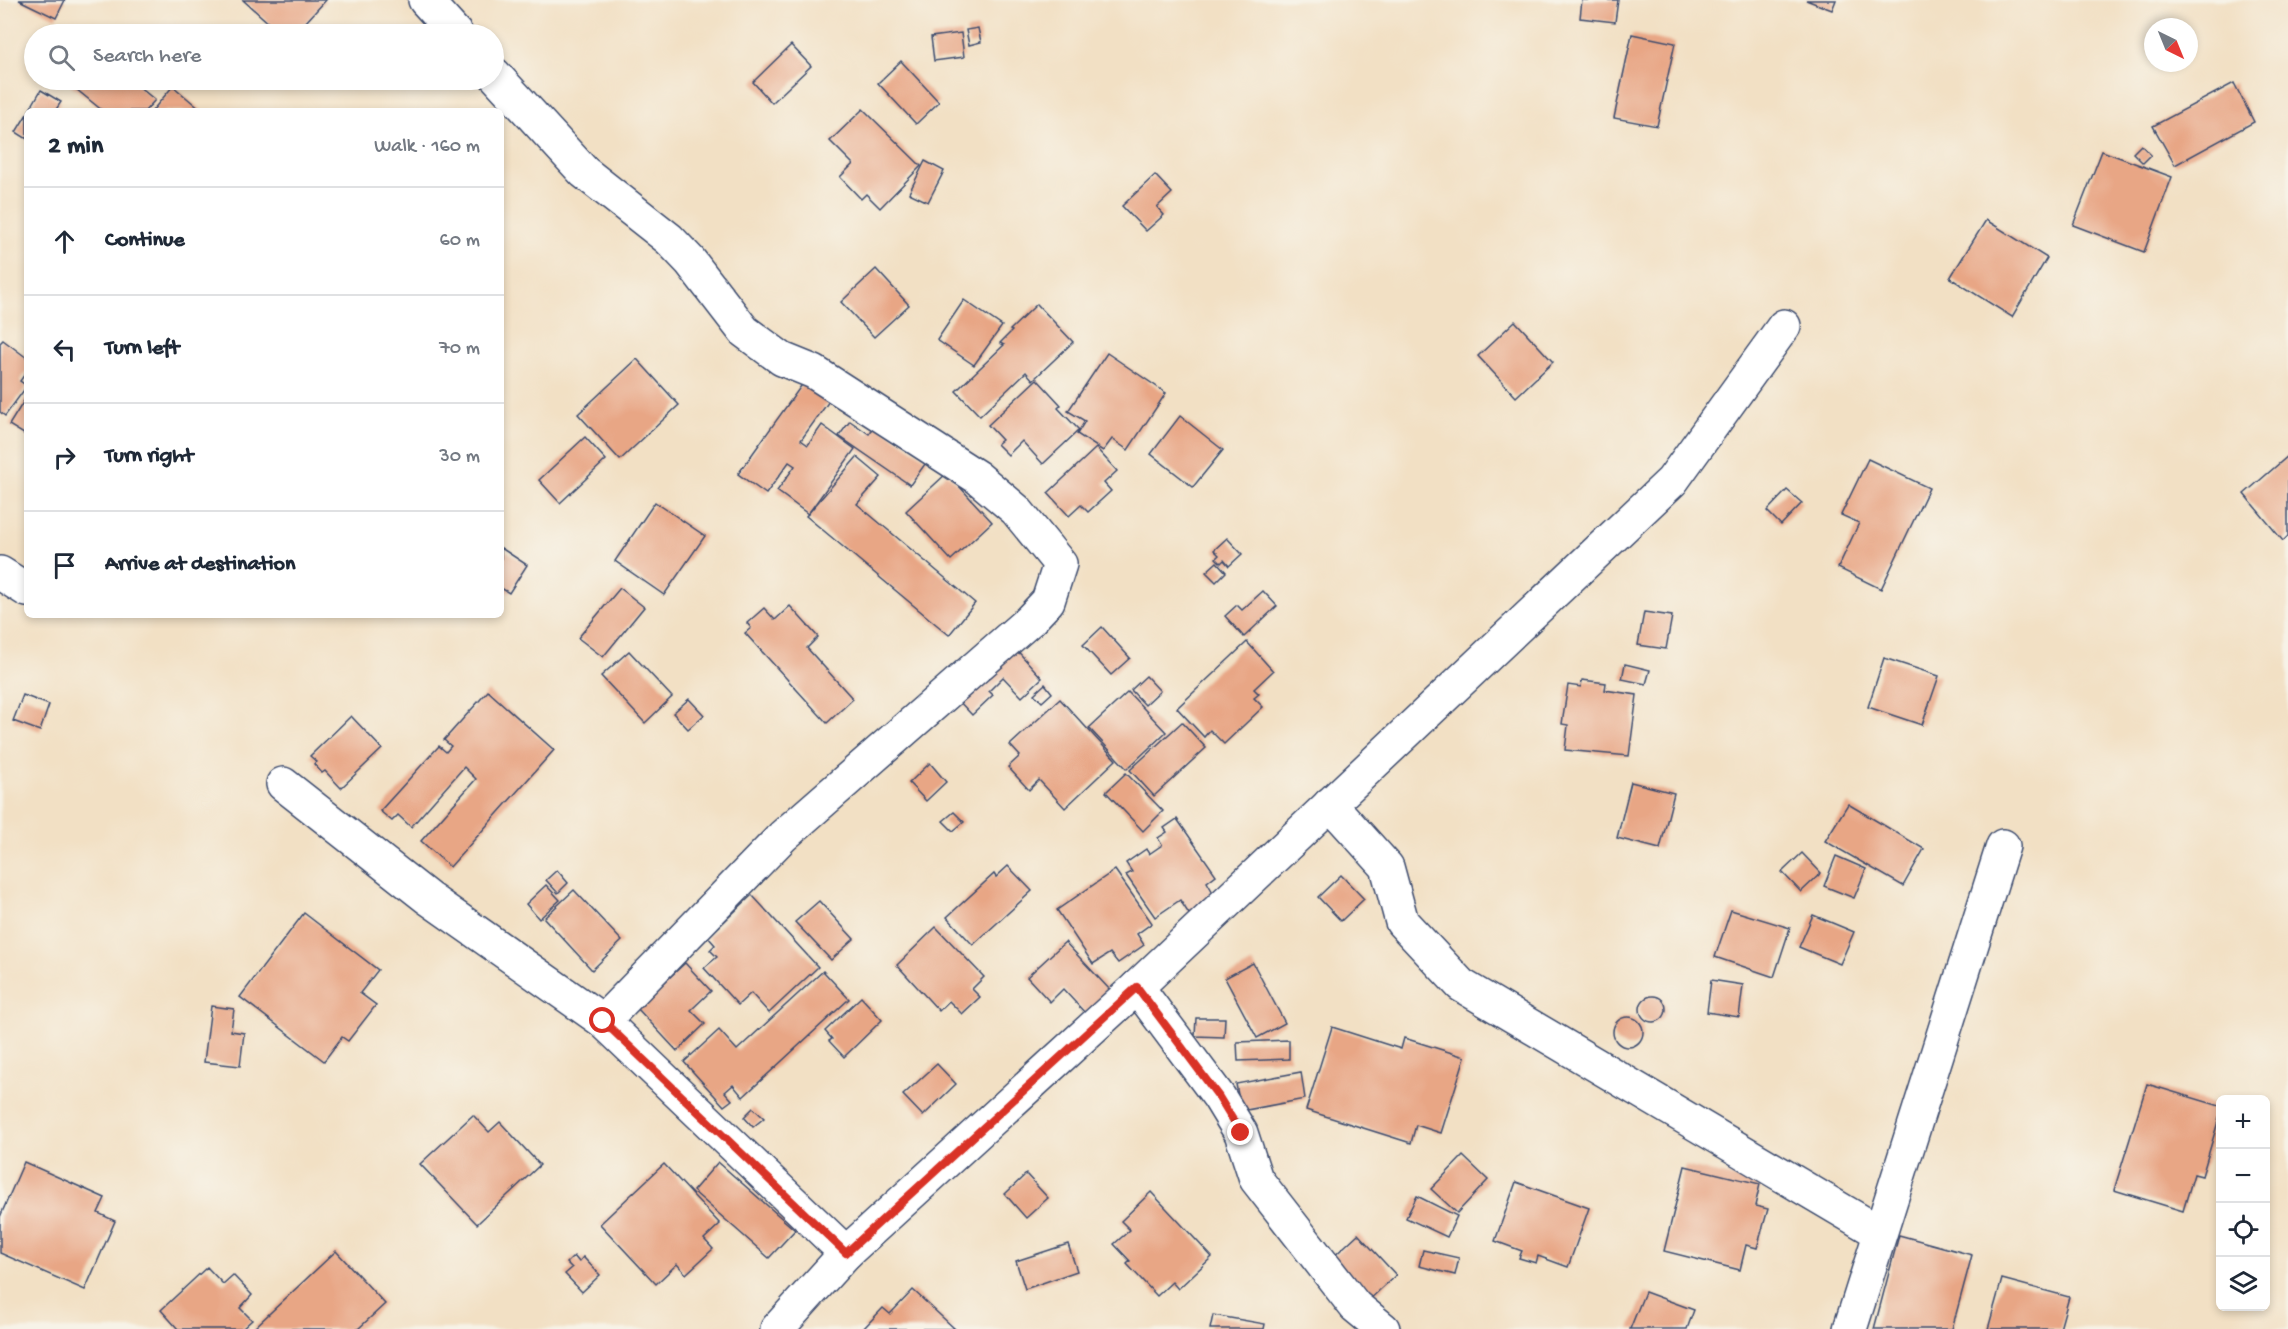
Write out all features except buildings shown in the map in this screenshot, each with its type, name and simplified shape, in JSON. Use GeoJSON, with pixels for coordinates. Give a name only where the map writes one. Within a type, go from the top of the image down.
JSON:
{"type":"FeatureCollection","features":[{"type":"Feature","properties":{"kind":"street"},"geometry":{"type":"LineString","coordinates":[[425,0],[447,24]]}},
{"type":"Feature","properties":{"kind":"street"},"geometry":{"type":"LineString","coordinates":[[504,85],[584,172],[690,261],[744,331],[782,358],[814,372],[977,477],[1016,510],[1060,564],[1048,601],[1030,620],[783,836],[603,1021]]}},
{"type":"Feature","properties":{"kind":"street"},"geometry":{"type":"LineString","coordinates":[[777,1329],[846,1253],[1137,987],[1672,481],[1784,326]]}},
{"type":"Feature","properties":{"kind":"street"},"geometry":{"type":"LineString","coordinates":[[0,573],[24,588]]}},
{"type":"Feature","properties":{"kind":"street"},"geometry":{"type":"LineString","coordinates":[[283,784],[428,898],[603,1021],[846,1253]]}},
{"type":"Feature","properties":{"kind":"street"},"geometry":{"type":"LineString","coordinates":[[1330,804],[1387,867],[1401,922],[1461,986],[1880,1233]]}},
{"type":"Feature","properties":{"kind":"street"},"geometry":{"type":"LineString","coordinates":[[1850,1329],[2003,846]]}},
{"type":"Feature","properties":{"kind":"street"},"geometry":{"type":"LineString","coordinates":[[1137,987],[1219,1097],[1241,1133],[1256,1179],[1355,1306],[1383,1329]]}},
{"type":"Feature","properties":{"kind":"route"},"geometry":{"type":"LineString","coordinates":[[603,1021],[846,1253],[1137,987],[1219,1097],[1241,1133]]}}]}
